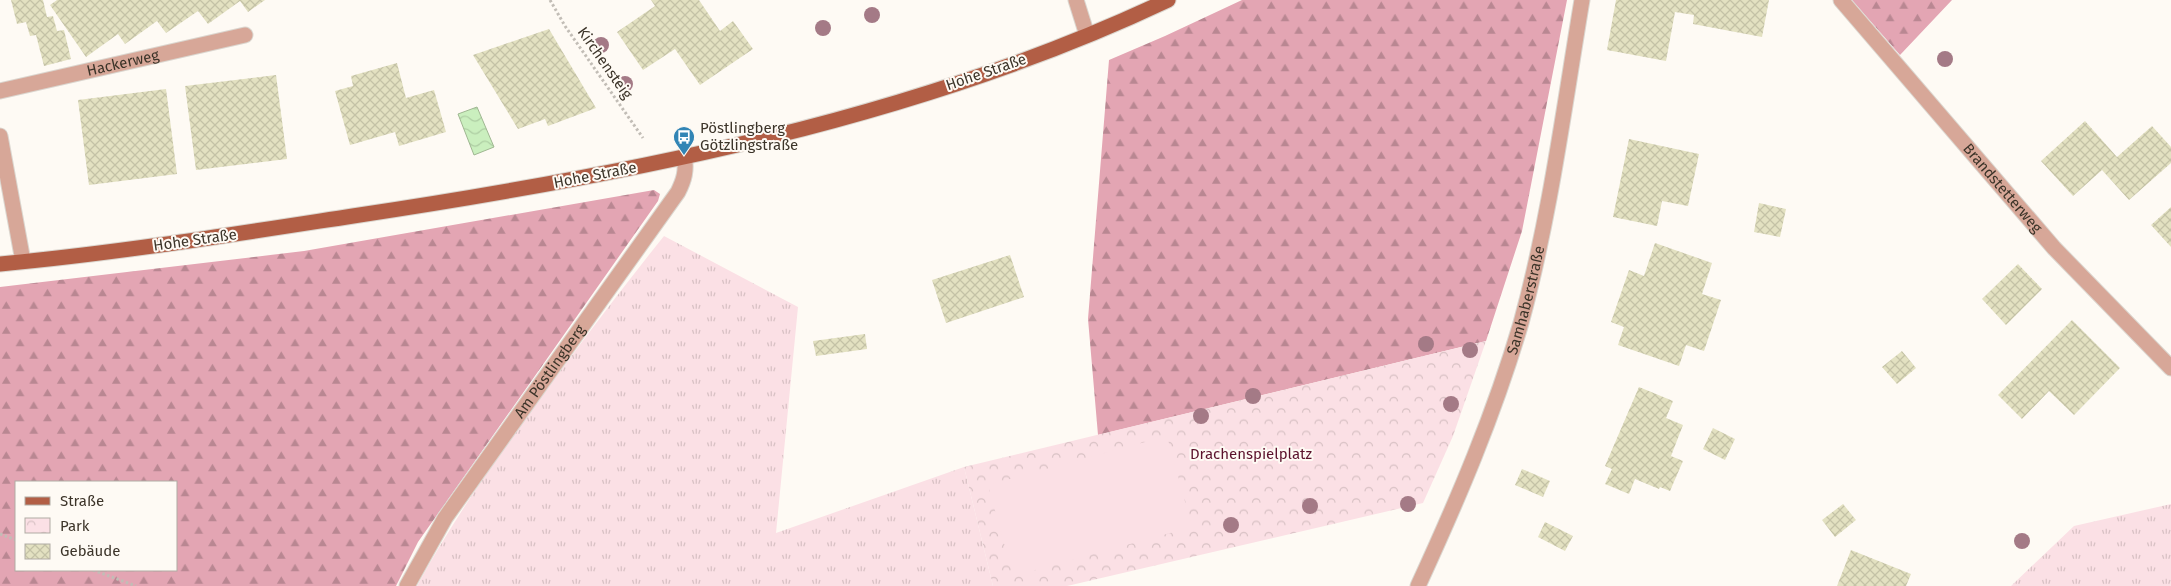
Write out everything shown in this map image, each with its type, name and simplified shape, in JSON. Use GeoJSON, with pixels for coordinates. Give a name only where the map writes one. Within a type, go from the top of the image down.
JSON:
{"type":"FeatureCollection","features":[{"type":"Feature","properties":{"kind":"main road","name":"Hohe Straße"},"geometry":{"type":"LineString","coordinates":[[0,264],[209,239],[442,203],[577,180],[684,156],[810,126],[917,96],[1087,35],[1168,0]]}},
{"type":"Feature","properties":{"kind":"street"},"geometry":{"type":"LineString","coordinates":[[1076,0],[1087,35]]}},
{"type":"Feature","properties":{"kind":"street","name":"Samhaberstraße"},"geometry":{"type":"LineString","coordinates":[[1418,586],[1465,482],[1486,428],[1521,322],[1543,231],[1582,0]]}},
{"type":"Feature","properties":{"kind":"street","name":"Brandstetterweg"},"geometry":{"type":"LineString","coordinates":[[1841,0],[2048,240],[2171,368]]}},
{"type":"Feature","properties":{"kind":"street","name":"Hackerweg"},"geometry":{"type":"LineString","coordinates":[[0,91],[245,36]]}},
{"type":"Feature","properties":{"kind":"street"},"geometry":{"type":"LineString","coordinates":[[0,136],[23,262]]}},
{"type":"Feature","properties":{"kind":"street","name":"Am Pöstlingberg"},"geometry":{"type":"LineString","coordinates":[[407,586],[445,518],[678,192],[685,174],[684,156]]}},
{"type":"Feature","properties":{"kind":"path","name":"Kirchensteig"},"geometry":{"type":"LineString","coordinates":[[550,0],[564,26],[643,138]]}},
{"type":"Feature","properties":{"kind":"path"},"geometry":{"type":"LineString","coordinates":[[0,534],[15,540]]}},
{"type":"Feature","properties":{"kind":"path"},"geometry":{"type":"LineString","coordinates":[[96,571],[136,586]]}},
{"type":"Feature","properties":{"kind":"green space"},"geometry":{"type":"Polygon","coordinates":[[[1242,0],[1567,0],[1522,231],[1486,341],[1098,435],[1088,319],[1109,60],[1242,0]]]}},
{"type":"Feature","properties":{"kind":"green space"},"geometry":{"type":"Polygon","coordinates":[[[1852,0],[1952,0],[1900,55],[1852,0]]]}},
{"type":"Feature","properties":{"kind":"green space"},"geometry":{"type":"Polygon","coordinates":[[[654,190],[660,194],[658,201],[418,542],[396,586],[0,586],[0,287],[304,251],[654,190]]]}},
{"type":"Feature","properties":{"kind":"green space"},"geometry":{"type":"Polygon","coordinates":[[[664,236],[798,307],[776,533],[964,467],[993,586],[417,586],[480,483],[539,399],[664,236]]]}},
{"type":"Feature","properties":{"kind":"green space","name":"Drachenspielplatz"},"geometry":{"type":"Polygon","coordinates":[[[1486,341],[1453,436],[1423,503],[1067,586],[993,586],[964,467],[1486,341]]]}},
{"type":"Feature","properties":{"kind":"green space"},"geometry":{"type":"Polygon","coordinates":[[[1167,436],[1192,527],[1013,576],[988,485],[1167,436]]]}},
{"type":"Feature","properties":{"kind":"green space"},"geometry":{"type":"Polygon","coordinates":[[[2171,504],[2171,586],[2011,586],[2074,526],[2171,504]]]}},
{"type":"Feature","properties":{"kind":"water"},"geometry":{"type":"Polygon","coordinates":[[[477,107],[494,147],[474,155],[458,114],[477,107]]]}},
{"type":"Feature","properties":{"kind":"building"},"geometry":{"type":"Polygon","coordinates":[[[11,0],[43,0],[47,17],[53,16],[57,31],[64,30],[71,59],[44,66],[36,35],[30,36],[26,22],[17,24],[11,0]]]}},
{"type":"Feature","properties":{"kind":"building"},"geometry":{"type":"Polygon","coordinates":[[[57,0],[265,0],[248,12],[240,1],[208,24],[198,11],[166,33],[157,21],[125,44],[118,34],[86,57],[50,5],[57,0]]]}},
{"type":"Feature","properties":{"kind":"building"},"geometry":{"type":"Polygon","coordinates":[[[651,0],[699,0],[720,31],[733,21],[753,49],[700,85],[675,49],[643,70],[617,32],[655,6],[651,0]]]}},
{"type":"Feature","properties":{"kind":"building"},"geometry":{"type":"Polygon","coordinates":[[[1616,0],[1769,0],[1762,37],[1693,24],[1694,15],[1675,12],[1666,61],[1607,50],[1616,0]]]}},
{"type":"Feature","properties":{"kind":"building"},"geometry":{"type":"Polygon","coordinates":[[[549,29],[596,108],[548,126],[545,119],[518,129],[473,55],[549,29]]]}},
{"type":"Feature","properties":{"kind":"building"},"geometry":{"type":"Polygon","coordinates":[[[397,63],[406,98],[434,90],[446,132],[399,146],[395,132],[350,145],[335,91],[353,86],[351,76],[397,63]]]}},
{"type":"Feature","properties":{"kind":"building"},"geometry":{"type":"Polygon","coordinates":[[[276,75],[287,159],[196,170],[185,86],[276,75]]]}},
{"type":"Feature","properties":{"kind":"building"},"geometry":{"type":"Polygon","coordinates":[[[166,89],[177,174],[89,185],[78,100],[166,89]]]}},
{"type":"Feature","properties":{"kind":"building"},"geometry":{"type":"Polygon","coordinates":[[[2085,121],[2117,157],[2152,126],[2171,147],[2171,163],[2129,200],[2102,170],[2073,196],[2041,161],[2085,121]]]}},
{"type":"Feature","properties":{"kind":"building"},"geometry":{"type":"Polygon","coordinates":[[[1629,139],[1699,154],[1688,206],[1662,201],[1657,226],[1613,217],[1629,139]]]}},
{"type":"Feature","properties":{"kind":"building"},"geometry":{"type":"Polygon","coordinates":[[[1759,203],[1786,209],[1780,237],[1754,232],[1759,203]]]}},
{"type":"Feature","properties":{"kind":"building"},"geometry":{"type":"Polygon","coordinates":[[[2171,207],[2171,247],[2151,225],[2171,207]]]}},
{"type":"Feature","properties":{"kind":"building"},"geometry":{"type":"Polygon","coordinates":[[[1655,243],[1712,263],[1702,294],[1721,300],[1704,351],[1686,345],[1679,366],[1618,345],[1624,327],[1611,322],[1629,270],[1644,276],[1655,243]]]}},
{"type":"Feature","properties":{"kind":"building"},"geometry":{"type":"Polygon","coordinates":[[[1010,255],[1024,297],[946,323],[932,280],[1010,255]]]}},
{"type":"Feature","properties":{"kind":"building"},"geometry":{"type":"Polygon","coordinates":[[[2018,264],[2042,289],[2006,325],[1982,299],[2018,264]]]}},
{"type":"Feature","properties":{"kind":"building"},"geometry":{"type":"Polygon","coordinates":[[[2072,320],[2120,368],[2074,415],[2049,391],[2022,419],[1998,395],[2072,320]]]}},
{"type":"Feature","properties":{"kind":"building"},"geometry":{"type":"Polygon","coordinates":[[[865,334],[867,349],[816,356],[813,341],[865,334]]]}},
{"type":"Feature","properties":{"kind":"building"},"geometry":{"type":"Polygon","coordinates":[[[1902,351],[1916,368],[1897,384],[1882,367],[1902,351]]]}},
{"type":"Feature","properties":{"kind":"building"},"geometry":{"type":"Polygon","coordinates":[[[1639,387],[1673,401],[1666,418],[1683,425],[1671,456],[1683,461],[1670,491],[1660,487],[1659,489],[1635,479],[1629,494],[1605,484],[1612,469],[1605,466],[1639,387]]]}},
{"type":"Feature","properties":{"kind":"building"},"geometry":{"type":"Polygon","coordinates":[[[1713,428],[1735,439],[1725,460],[1703,449],[1713,428]]]}},
{"type":"Feature","properties":{"kind":"building"},"geometry":{"type":"Polygon","coordinates":[[[1522,469],[1550,481],[1543,497],[1515,485],[1522,469]]]}},
{"type":"Feature","properties":{"kind":"building"},"geometry":{"type":"Polygon","coordinates":[[[1843,504],[1856,520],[1835,537],[1822,520],[1843,504]]]}},
{"type":"Feature","properties":{"kind":"building"},"geometry":{"type":"Polygon","coordinates":[[[1545,522],[1573,536],[1565,551],[1538,537],[1545,522]]]}},
{"type":"Feature","properties":{"kind":"building"},"geometry":{"type":"Polygon","coordinates":[[[1851,550],[1911,574],[1906,586],[1837,586],[1851,550]]]}},
{"type":"Feature","properties":{"kind":"place","name":"Pöstlingberg Götzlingstraße"},"geometry":{"type":"Point","coordinates":[684,156]}}]}
